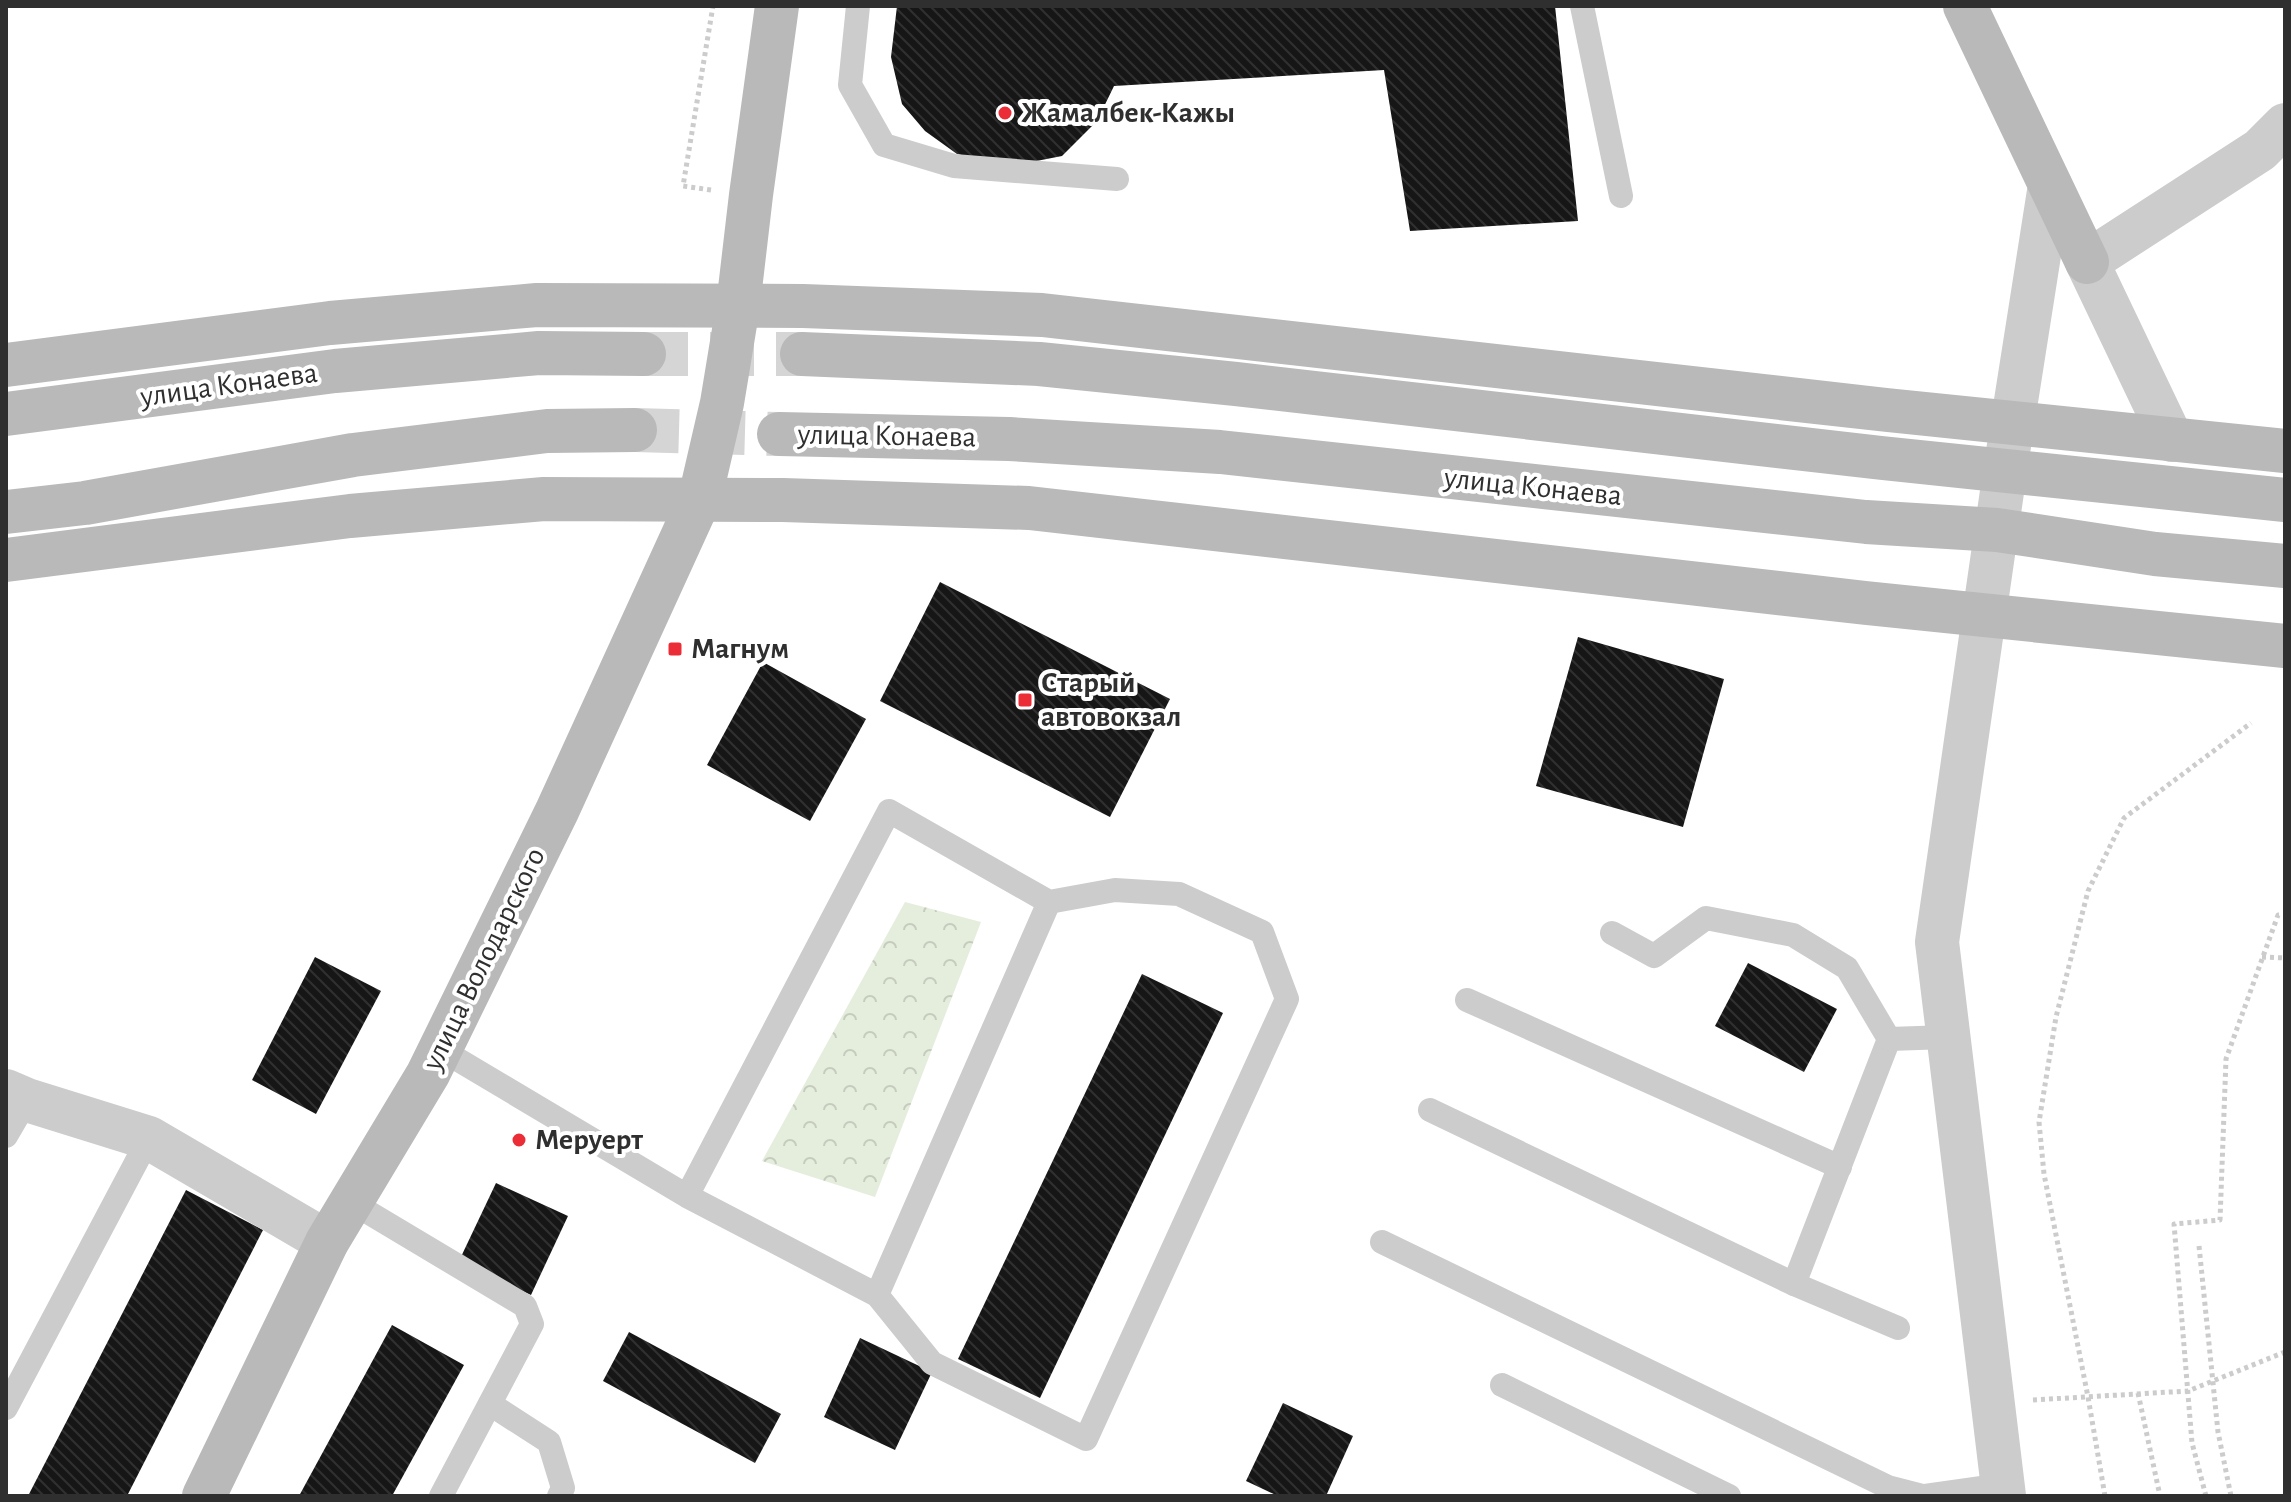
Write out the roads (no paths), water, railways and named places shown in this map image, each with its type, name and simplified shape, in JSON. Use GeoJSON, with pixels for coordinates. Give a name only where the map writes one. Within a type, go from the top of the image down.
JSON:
{"type":"FeatureCollection","features":[{"type":"Feature","properties":{"kind":"main road","name":"улица Володарского"},"geometry":{"type":"LineString","coordinates":[[204,1496],[327,1242],[428,1074],[557,811],[700,498],[722,403],[738,306],[777,6]]}},
{"type":"Feature","properties":{"kind":"main road"},"geometry":{"type":"LineString","coordinates":[[1965,6],[2087,262]]}},
{"type":"Feature","properties":{"kind":"main road"},"geometry":{"type":"LineString","coordinates":[[6,365],[330,323],[537,305],[738,306],[1042,315],[2285,451]]}},
{"type":"Feature","properties":{"kind":"main road","name":"улица Конаева"},"geometry":{"type":"LineString","coordinates":[[6,414],[335,371],[539,353],[644,354]]}},
{"type":"Feature","properties":{"kind":"main road"},"geometry":{"type":"LineString","coordinates":[[802,354],[1039,364],[2285,500]]}},
{"type":"Feature","properties":{"kind":"main road"},"geometry":{"type":"LineString","coordinates":[[6,512],[85,503],[353,455],[547,431],[635,430]]}},
{"type":"Feature","properties":{"kind":"main road","name":"улица Конаева"},"geometry":{"type":"LineString","coordinates":[[779,434],[1009,439],[1220,452],[1866,522],[1997,530],[2155,554],[2285,566]]}},
{"type":"Feature","properties":{"kind":"main road"},"geometry":{"type":"LineString","coordinates":[[6,560],[350,516],[544,499],[700,498],[1029,508],[2285,646]]}},
{"type":"Feature","properties":{"kind":"street"},"geometry":{"type":"LineString","coordinates":[[2172,440],[2087,262],[2260,150],[2285,125]]}},
{"type":"Feature","properties":{"kind":"street"},"geometry":{"type":"LineString","coordinates":[[2004,1490],[1937,942],[2050,185]]}},
{"type":"Feature","properties":{"kind":"street"},"geometry":{"type":"LineString","coordinates":[[13,1109],[149,1138],[327,1242]]}},
{"type":"Feature","properties":{"kind":"lane"},"geometry":{"type":"LineString","coordinates":[[858,6],[850,85],[884,145],[954,166],[1117,179]]}},
{"type":"Feature","properties":{"kind":"lane"},"geometry":{"type":"LineString","coordinates":[[1582,6],[1621,196]]}},
{"type":"Feature","properties":{"kind":"lane"},"geometry":{"type":"LineString","coordinates":[[440,1049],[687,1196],[877,1295],[932,1363],[1086,1439],[1287,999],[1262,932],[1179,894],[1115,890],[1049,902],[889,811],[687,1196]]}},
{"type":"Feature","properties":{"kind":"lane"},"geometry":{"type":"LineString","coordinates":[[877,1295],[1049,902]]}},
{"type":"Feature","properties":{"kind":"lane"},"geometry":{"type":"LineString","coordinates":[[1612,933],[1654,956],[1706,918],[1793,935],[1847,968],[1889,1039]]}},
{"type":"Feature","properties":{"kind":"lane"},"geometry":{"type":"LineString","coordinates":[[1467,1000],[1840,1167]]}},
{"type":"Feature","properties":{"kind":"lane"},"geometry":{"type":"LineString","coordinates":[[1889,1039],[1948,1037]]}},
{"type":"Feature","properties":{"kind":"lane"},"geometry":{"type":"LineString","coordinates":[[1794,1284],[1889,1039]]}},
{"type":"Feature","properties":{"kind":"lane"},"geometry":{"type":"LineString","coordinates":[[1430,1110],[1794,1284],[1898,1328]]}},
{"type":"Feature","properties":{"kind":"lane"},"geometry":{"type":"LineString","coordinates":[[6,1408],[149,1138]]}},
{"type":"Feature","properties":{"kind":"lane"},"geometry":{"type":"LineString","coordinates":[[351,1202],[525,1306],[532,1324],[441,1496]]}},
{"type":"Feature","properties":{"kind":"lane"},"geometry":{"type":"LineString","coordinates":[[1382,1242],[1888,1487],[1924,1496],[2004,1490]]}},
{"type":"Feature","properties":{"kind":"lane"},"geometry":{"type":"LineString","coordinates":[[1502,1385],[1729,1496]]}},
{"type":"Feature","properties":{"kind":"lane"},"geometry":{"type":"LineString","coordinates":[[490,1404],[549,1442],[563,1488],[559,1496]]}},
{"type":"Feature","properties":{"kind":"tunnel"},"geometry":{"type":"LineString","coordinates":[[644,354],[802,354]]}},
{"type":"Feature","properties":{"kind":"tunnel"},"geometry":{"type":"LineString","coordinates":[[635,430],[779,434]]}},
{"type":"Feature","properties":{"kind":"place","name":"Жамалбек-Кажы"},"geometry":{"type":"Point","coordinates":[1005,113]}},
{"type":"Feature","properties":{"kind":"place","name":"Магнум"},"geometry":{"type":"Point","coordinates":[675,649]}},
{"type":"Feature","properties":{"kind":"place","name":"Старый автовокзал"},"geometry":{"type":"Point","coordinates":[1025,700]}},
{"type":"Feature","properties":{"kind":"place","name":"Меруерт"},"geometry":{"type":"Point","coordinates":[519,1140]}}]}
